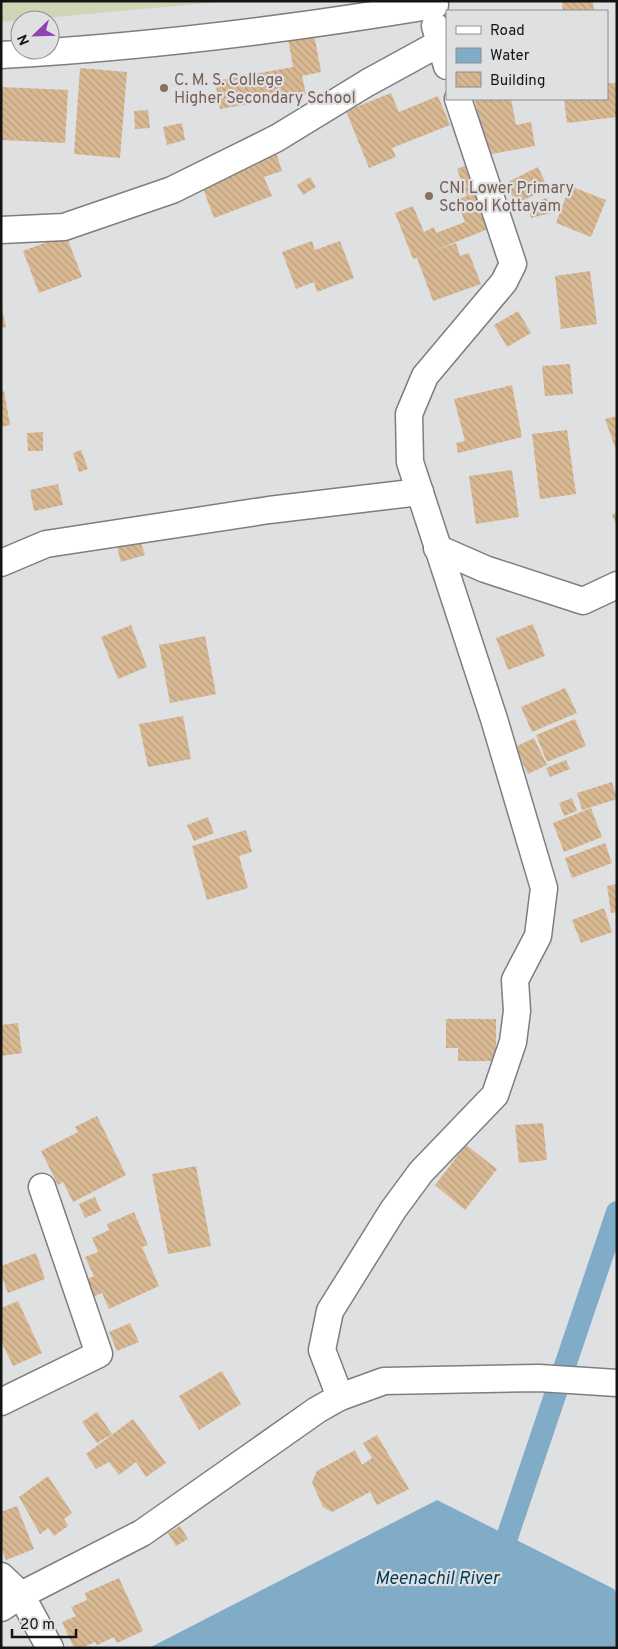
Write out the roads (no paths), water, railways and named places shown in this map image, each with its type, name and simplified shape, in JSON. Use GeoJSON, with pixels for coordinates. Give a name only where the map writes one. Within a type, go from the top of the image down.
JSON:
{"type":"FeatureCollection","features":[{"type":"Feature","properties":{"kind":"street"},"geometry":{"type":"LineString","coordinates":[[1,55],[106,49],[294,26],[437,3],[433,18],[443,54],[367,82],[277,138],[172,190],[64,227],[1,230]]}},
{"type":"Feature","properties":{"kind":"street"},"geometry":{"type":"LineString","coordinates":[[340,1397],[322,1350],[330,1311],[393,1210],[415,1180],[495,1095],[513,1042],[517,1011],[514,980],[538,936],[544,888],[494,719],[410,462],[409,414],[426,376],[504,282],[514,264],[458,100]]}},
{"type":"Feature","properties":{"kind":"street"},"geometry":{"type":"LineString","coordinates":[[1,564],[46,544],[269,510],[420,492]]}},
{"type":"Feature","properties":{"kind":"street"},"geometry":{"type":"LineString","coordinates":[[437,548],[485,569],[583,601],[617,585]]}},
{"type":"Feature","properties":{"kind":"street"},"geometry":{"type":"LineString","coordinates":[[1,1402],[99,1354],[42,1187]]}},
{"type":"Feature","properties":{"kind":"street"},"geometry":{"type":"LineString","coordinates":[[11,1601],[142,1534],[317,1410],[340,1397],[384,1381],[539,1378],[617,1383]]}},
{"type":"Feature","properties":{"kind":"street"},"geometry":{"type":"LineString","coordinates":[[1,1576],[11,1601],[50,1648]]}},
{"type":"Feature","properties":{"kind":"water","name":"Meenachil River"},"geometry":{"type":"Polygon","coordinates":[[[437,1500],[614,1589],[617,1595],[617,1648],[149,1648],[437,1500]]]}},
{"type":"Feature","properties":{"kind":"waterway"},"geometry":{"type":"LineString","coordinates":[[498,1564],[617,1212]]}},
{"type":"Feature","properties":{"kind":"place","name":"C. M. S. College Higher Secondary School"},"geometry":{"type":"Point","coordinates":[164,88]}},
{"type":"Feature","properties":{"kind":"place","name":"CNI Lower Primary School Kottayam"},"geometry":{"type":"Point","coordinates":[429,196]}}]}
